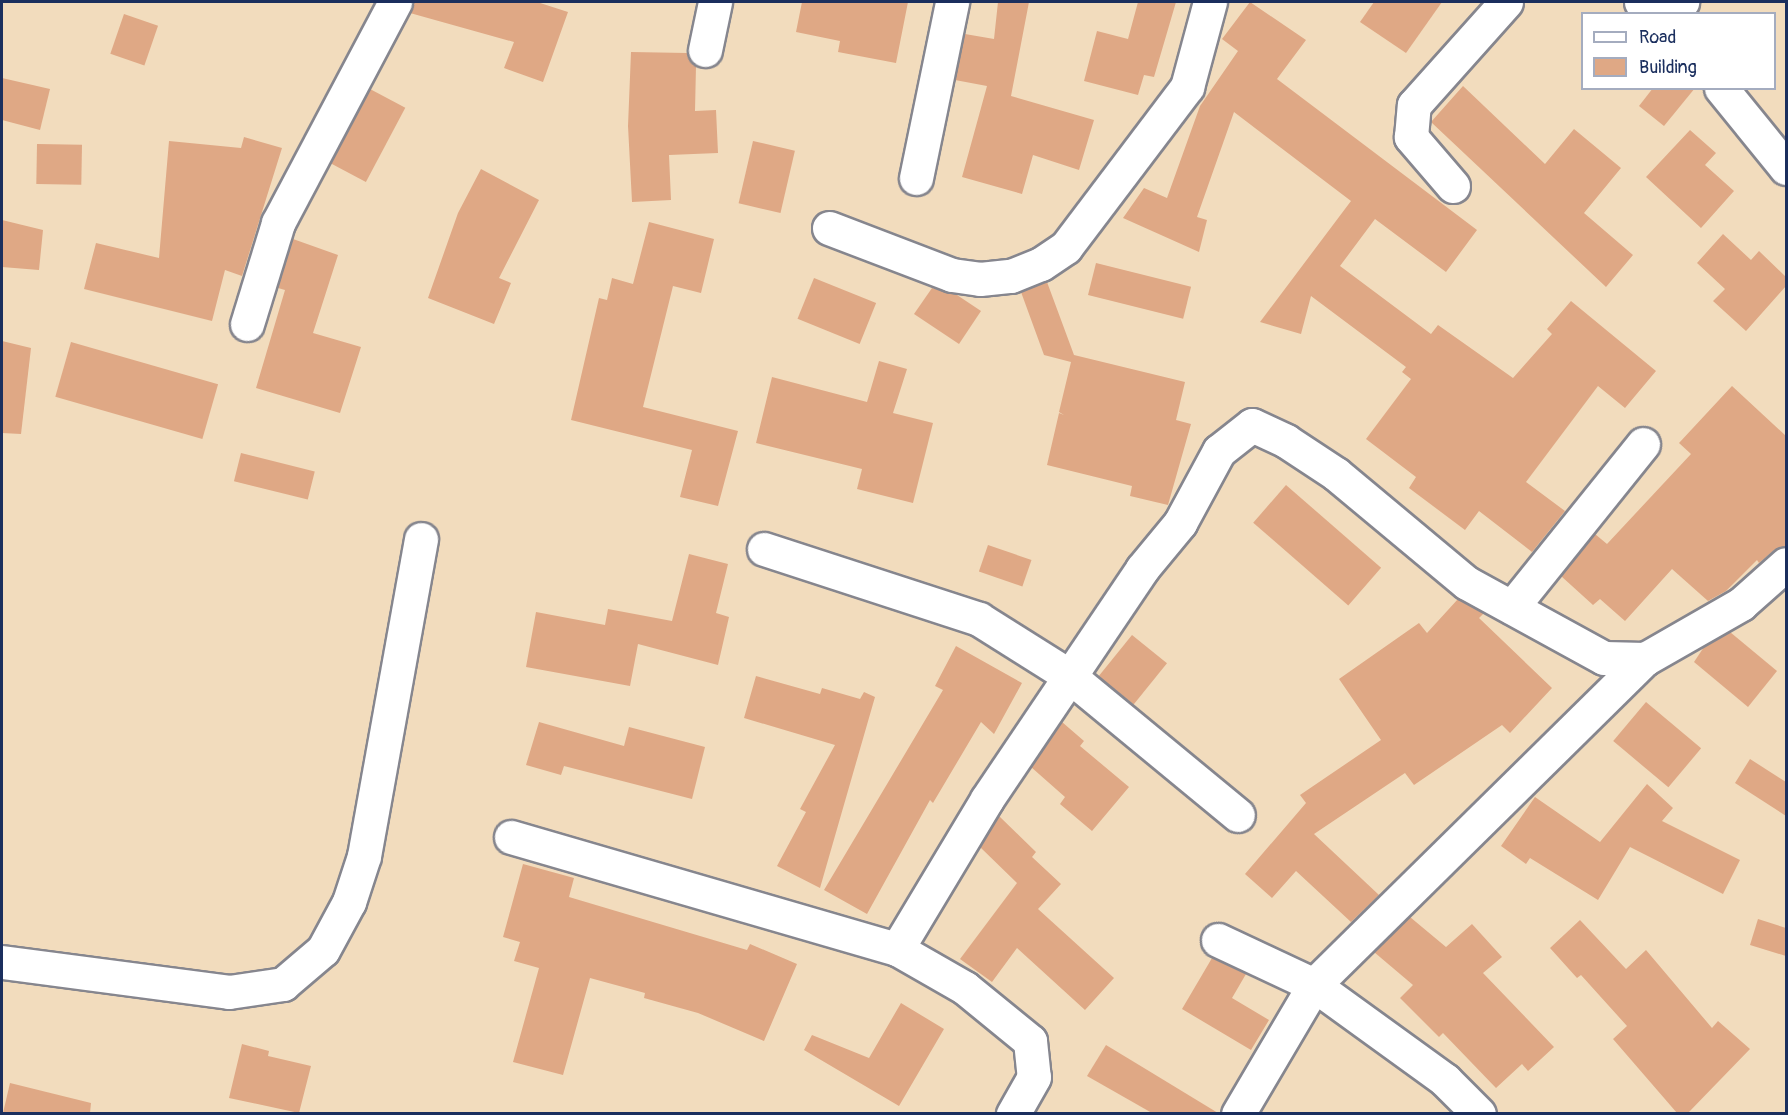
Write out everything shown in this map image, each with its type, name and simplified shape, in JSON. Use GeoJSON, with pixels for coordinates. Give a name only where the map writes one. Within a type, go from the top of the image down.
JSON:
{"type":"FeatureCollection","features":[{"type":"Feature","properties":{"kind":"street"},"geometry":{"type":"LineString","coordinates":[[247,324],[278,222],[395,2]]}},
{"type":"Feature","properties":{"kind":"street"},"geometry":{"type":"LineString","coordinates":[[705,50],[715,2]]}},
{"type":"Feature","properties":{"kind":"street"},"geometry":{"type":"LineString","coordinates":[[916,178],[952,2]]}},
{"type":"Feature","properties":{"kind":"street"},"geometry":{"type":"LineString","coordinates":[[829,228],[952,275],[980,279],[1011,276],[1041,264],[1066,248],[1187,87],[1210,2]]}},
{"type":"Feature","properties":{"kind":"street"},"geometry":{"type":"LineString","coordinates":[[1453,186],[1411,137],[1414,105],[1506,2]]}},
{"type":"Feature","properties":{"kind":"street"},"geometry":{"type":"LineString","coordinates":[[1722,90],[1786,168]]}},
{"type":"Feature","properties":{"kind":"street"},"geometry":{"type":"LineString","coordinates":[[897,949],[987,799],[1068,675],[1142,569],[1180,523],[1219,451],[1252,425],[1286,441],[1336,474],[1467,583],[1604,658],[1645,659]]}},
{"type":"Feature","properties":{"kind":"street"},"geometry":{"type":"LineString","coordinates":[[1512,607],[1643,444]]}},
{"type":"Feature","properties":{"kind":"street"},"geometry":{"type":"LineString","coordinates":[[2,962],[229,992],[283,984],[323,950],[349,902],[364,856],[421,539]]}},
{"type":"Feature","properties":{"kind":"street"},"geometry":{"type":"LineString","coordinates":[[764,549],[979,619],[1068,675],[1238,815]]}},
{"type":"Feature","properties":{"kind":"street"},"geometry":{"type":"LineString","coordinates":[[1238,1113],[1314,985],[1645,659],[1741,604],[1786,564]]}},
{"type":"Feature","properties":{"kind":"street"},"geometry":{"type":"LineString","coordinates":[[512,837],[897,949],[965,988],[1030,1041],[1034,1077],[1013,1113]]}},
{"type":"Feature","properties":{"kind":"street"},"geometry":{"type":"LineString","coordinates":[[1218,940],[1314,985],[1445,1080],[1479,1113]]}},
{"type":"Feature","properties":{"kind":"building"},"geometry":{"type":"Polygon","coordinates":[[[414,2],[537,2],[568,12],[543,82],[504,68],[514,42],[410,13],[414,2]]]}},
{"type":"Feature","properties":{"kind":"building"},"geometry":{"type":"Polygon","coordinates":[[[802,2],[908,2],[896,63],[838,52],[840,41],[796,32],[802,2]]]}},
{"type":"Feature","properties":{"kind":"building"},"geometry":{"type":"Polygon","coordinates":[[[998,2],[1029,2],[1011,96],[1094,120],[1079,170],[1033,155],[1022,194],[962,177],[987,86],[955,80],[965,34],[994,39],[998,2]]]}},
{"type":"Feature","properties":{"kind":"building"},"geometry":{"type":"Polygon","coordinates":[[[1138,2],[1176,2],[1154,77],[1144,75],[1138,95],[1084,81],[1097,31],[1128,39],[1138,2]]]}},
{"type":"Feature","properties":{"kind":"building"},"geometry":{"type":"Polygon","coordinates":[[[1250,2],[1306,40],[1277,79],[1477,230],[1446,272],[1375,219],[1340,266],[1431,334],[1438,325],[1513,378],[1552,334],[1547,329],[1571,301],[1656,371],[1625,408],[1598,386],[1526,482],[1565,511],[1532,552],[1479,511],[1465,530],[1409,488],[1416,477],[1366,439],[1411,379],[1402,372],[1406,367],[1311,296],[1301,334],[1260,322],[1351,201],[1234,112],[1197,217],[1207,220],[1199,252],[1123,218],[1144,188],[1167,198],[1200,106],[1238,51],[1222,39],[1250,2]]]}},
{"type":"Feature","properties":{"kind":"building"},"geometry":{"type":"Polygon","coordinates":[[[1374,2],[1442,2],[1406,53],[1360,22],[1374,2]]]}},
{"type":"Feature","properties":{"kind":"building"},"geometry":{"type":"Polygon","coordinates":[[[124,14],[158,26],[144,65],[110,54],[124,14]]]}},
{"type":"Feature","properties":{"kind":"building"},"geometry":{"type":"Polygon","coordinates":[[[631,52],[687,53],[696,66],[695,111],[716,110],[718,153],[669,155],[671,200],[632,202],[628,126],[631,52]]]}},
{"type":"Feature","properties":{"kind":"building"},"geometry":{"type":"Polygon","coordinates":[[[2,78],[50,89],[40,130],[2,120],[2,78]]]}},
{"type":"Feature","properties":{"kind":"building"},"geometry":{"type":"Polygon","coordinates":[[[1463,86],[1545,164],[1574,129],[1621,168],[1584,213],[1633,255],[1606,287],[1431,122],[1463,86]]]}},
{"type":"Feature","properties":{"kind":"building"},"geometry":{"type":"Polygon","coordinates":[[[370,89],[405,108],[366,182],[331,163],[370,89]]]}},
{"type":"Feature","properties":{"kind":"building"},"geometry":{"type":"Polygon","coordinates":[[[1651,90],[1693,90],[1664,126],[1639,106],[1651,90]]]}},
{"type":"Feature","properties":{"kind":"building"},"geometry":{"type":"Polygon","coordinates":[[[1690,130],[1716,153],[1705,165],[1734,191],[1701,228],[1646,177],[1690,130]]]}},
{"type":"Feature","properties":{"kind":"building"},"geometry":{"type":"Polygon","coordinates":[[[244,137],[282,148],[242,276],[225,270],[212,321],[84,289],[96,243],[159,258],[169,141],[241,148],[244,137]]]}},
{"type":"Feature","properties":{"kind":"building"},"geometry":{"type":"Polygon","coordinates":[[[753,141],[795,151],[781,213],[739,203],[753,141]]]}},
{"type":"Feature","properties":{"kind":"building"},"geometry":{"type":"Polygon","coordinates":[[[37,144],[82,145],[81,185],[36,184],[37,144]]]}},
{"type":"Feature","properties":{"kind":"building"},"geometry":{"type":"Polygon","coordinates":[[[481,169],[539,200],[499,278],[511,283],[494,324],[428,298],[458,213],[481,169]]]}},
{"type":"Feature","properties":{"kind":"building"},"geometry":{"type":"Polygon","coordinates":[[[2,220],[43,230],[39,270],[2,267],[2,220]]]}},
{"type":"Feature","properties":{"kind":"building"},"geometry":{"type":"Polygon","coordinates":[[[649,222],[714,239],[701,293],[673,286],[643,407],[738,431],[718,506],[680,497],[692,450],[571,420],[599,298],[607,300],[612,278],[633,284],[649,222]]]}},
{"type":"Feature","properties":{"kind":"building"},"geometry":{"type":"Polygon","coordinates":[[[1723,234],[1751,260],[1759,251],[1786,277],[1786,286],[1746,331],[1713,301],[1725,289],[1697,263],[1723,234]]]}},
{"type":"Feature","properties":{"kind":"building"},"geometry":{"type":"Polygon","coordinates":[[[293,239],[338,255],[313,333],[361,347],[340,413],[256,388],[285,290],[278,288],[293,239]]]}},
{"type":"Feature","properties":{"kind":"building"},"geometry":{"type":"Polygon","coordinates":[[[1096,263],[1191,287],[1183,319],[1088,295],[1096,263]]]}},
{"type":"Feature","properties":{"kind":"building"},"geometry":{"type":"Polygon","coordinates":[[[814,278],[876,303],[860,344],[798,319],[814,278]]]}},
{"type":"Feature","properties":{"kind":"building"},"geometry":{"type":"Polygon","coordinates":[[[1047,282],[1074,355],[1185,382],[1176,420],[1191,424],[1168,505],[1130,496],[1132,486],[1047,465],[1059,413],[1064,415],[1059,412],[1071,362],[1044,355],[1021,292],[1047,282]]]}},
{"type":"Feature","properties":{"kind":"building"},"geometry":{"type":"Polygon","coordinates":[[[932,288],[957,295],[981,311],[959,344],[914,314],[932,288]]]}},
{"type":"Feature","properties":{"kind":"building"},"geometry":{"type":"Polygon","coordinates":[[[2,341],[31,348],[21,434],[2,433],[2,341]]]}},
{"type":"Feature","properties":{"kind":"building"},"geometry":{"type":"Polygon","coordinates":[[[71,342],[218,384],[202,439],[55,397],[71,342]]]}},
{"type":"Feature","properties":{"kind":"building"},"geometry":{"type":"Polygon","coordinates":[[[879,361],[907,369],[893,413],[933,423],[913,503],[857,489],[862,469],[756,443],[772,377],[867,402],[879,361]]]}},
{"type":"Feature","properties":{"kind":"building"},"geometry":{"type":"Polygon","coordinates":[[[1732,386],[1786,436],[1786,546],[1774,550],[1759,563],[1757,560],[1726,591],[1708,601],[1672,569],[1625,621],[1600,599],[1593,605],[1561,576],[1595,534],[1607,544],[1691,454],[1679,443],[1732,386]]]}},
{"type":"Feature","properties":{"kind":"building"},"geometry":{"type":"Polygon","coordinates":[[[241,453],[315,471],[308,500],[234,481],[241,453]]]}},
{"type":"Feature","properties":{"kind":"building"},"geometry":{"type":"Polygon","coordinates":[[[1286,485],[1381,568],[1348,605],[1253,523],[1286,485]]]}},
{"type":"Feature","properties":{"kind":"building"},"geometry":{"type":"Polygon","coordinates":[[[988,545],[1031,560],[1022,586],[979,571],[988,545]]]}},
{"type":"Feature","properties":{"kind":"building"},"geometry":{"type":"Polygon","coordinates":[[[689,554],[728,564],[716,613],[729,617],[718,665],[638,644],[630,686],[526,667],[536,612],[605,625],[608,609],[672,621],[689,554]]]}},
{"type":"Feature","properties":{"kind":"building"},"geometry":{"type":"Polygon","coordinates":[[[1458,599],[1484,613],[1479,618],[1552,688],[1510,733],[1502,725],[1414,785],[1405,773],[1314,834],[1379,895],[1351,922],[1296,871],[1272,898],[1245,874],[1306,803],[1300,795],[1381,740],[1339,679],[1419,623],[1427,633],[1458,599]]]}},
{"type":"Feature","properties":{"kind":"building"},"geometry":{"type":"Polygon","coordinates":[[[1730,632],[1777,671],[1748,707],[1694,662],[1704,647],[1730,632]]]}},
{"type":"Feature","properties":{"kind":"building"},"geometry":{"type":"Polygon","coordinates":[[[1132,635],[1167,663],[1134,705],[1099,676],[1132,635]]]}},
{"type":"Feature","properties":{"kind":"building"},"geometry":{"type":"Polygon","coordinates":[[[956,646],[1022,683],[994,734],[981,722],[933,803],[930,800],[867,914],[824,890],[943,690],[935,686],[956,646]]]}},
{"type":"Feature","properties":{"kind":"building"},"geometry":{"type":"Polygon","coordinates":[[[756,676],[820,694],[822,688],[860,699],[864,692],[875,697],[820,888],[777,866],[806,812],[800,809],[835,745],[744,718],[756,676]]]}},
{"type":"Feature","properties":{"kind":"building"},"geometry":{"type":"Polygon","coordinates":[[[1646,702],[1701,748],[1668,787],[1613,741],[1646,702]]]}},
{"type":"Feature","properties":{"kind":"building"},"geometry":{"type":"Polygon","coordinates":[[[539,722],[624,746],[629,727],[705,747],[692,799],[564,766],[561,775],[526,765],[539,722]]]}},
{"type":"Feature","properties":{"kind":"building"},"geometry":{"type":"Polygon","coordinates":[[[1062,722],[1084,741],[1080,746],[1129,787],[1092,831],[1060,804],[1065,797],[1031,767],[1062,722]]]}},
{"type":"Feature","properties":{"kind":"building"},"geometry":{"type":"Polygon","coordinates":[[[1750,759],[1786,782],[1786,816],[1735,783],[1750,759]]]}},
{"type":"Feature","properties":{"kind":"building"},"geometry":{"type":"Polygon","coordinates":[[[1647,784],[1673,808],[1662,821],[1740,860],[1723,894],[1630,847],[1598,900],[1530,858],[1526,864],[1501,846],[1535,797],[1600,842],[1647,784]]]}},
{"type":"Feature","properties":{"kind":"building"},"geometry":{"type":"Polygon","coordinates":[[[999,816],[1036,852],[1032,857],[1061,884],[1038,909],[1114,978],[1085,1010],[1017,948],[992,982],[960,959],[1017,883],[980,847],[999,816]]]}},
{"type":"Feature","properties":{"kind":"building"},"geometry":{"type":"Polygon","coordinates":[[[523,864],[574,878],[569,897],[747,950],[750,944],[797,964],[764,1041],[698,1013],[644,998],[645,993],[590,978],[563,1075],[513,1062],[539,968],[514,961],[520,942],[503,937],[523,864]]]}},
{"type":"Feature","properties":{"kind":"building"},"geometry":{"type":"Polygon","coordinates":[[[1410,917],[1446,947],[1472,924],[1502,957],[1483,973],[1554,1047],[1528,1071],[1522,1064],[1496,1088],[1443,1033],[1439,1037],[1400,998],[1413,985],[1374,952],[1410,917]]]}},
{"type":"Feature","properties":{"kind":"building"},"geometry":{"type":"Polygon","coordinates":[[[1758,919],[1786,928],[1786,956],[1750,945],[1758,919]]]}},
{"type":"Feature","properties":{"kind":"building"},"geometry":{"type":"Polygon","coordinates":[[[1580,920],[1626,969],[1646,950],[1712,1028],[1718,1021],[1750,1049],[1688,1113],[1677,1113],[1613,1039],[1627,1026],[1581,975],[1577,978],[1550,948],[1580,920]]]}},
{"type":"Feature","properties":{"kind":"building"},"geometry":{"type":"Polygon","coordinates":[[[1212,958],[1246,974],[1232,998],[1269,1020],[1251,1050],[1182,1009],[1212,958]]]}},
{"type":"Feature","properties":{"kind":"building"},"geometry":{"type":"Polygon","coordinates":[[[901,1003],[944,1029],[899,1106],[804,1050],[812,1035],[869,1058],[901,1003]]]}},
{"type":"Feature","properties":{"kind":"building"},"geometry":{"type":"Polygon","coordinates":[[[242,1044],[269,1051],[268,1056],[311,1066],[299,1113],[229,1098],[242,1044]]]}},
{"type":"Feature","properties":{"kind":"building"},"geometry":{"type":"Polygon","coordinates":[[[1106,1045],[1218,1113],[1152,1113],[1087,1076],[1106,1045]]]}},
{"type":"Feature","properties":{"kind":"building"},"geometry":{"type":"Polygon","coordinates":[[[10,1083],[91,1103],[90,1113],[3,1113],[10,1083]]]}}]}
